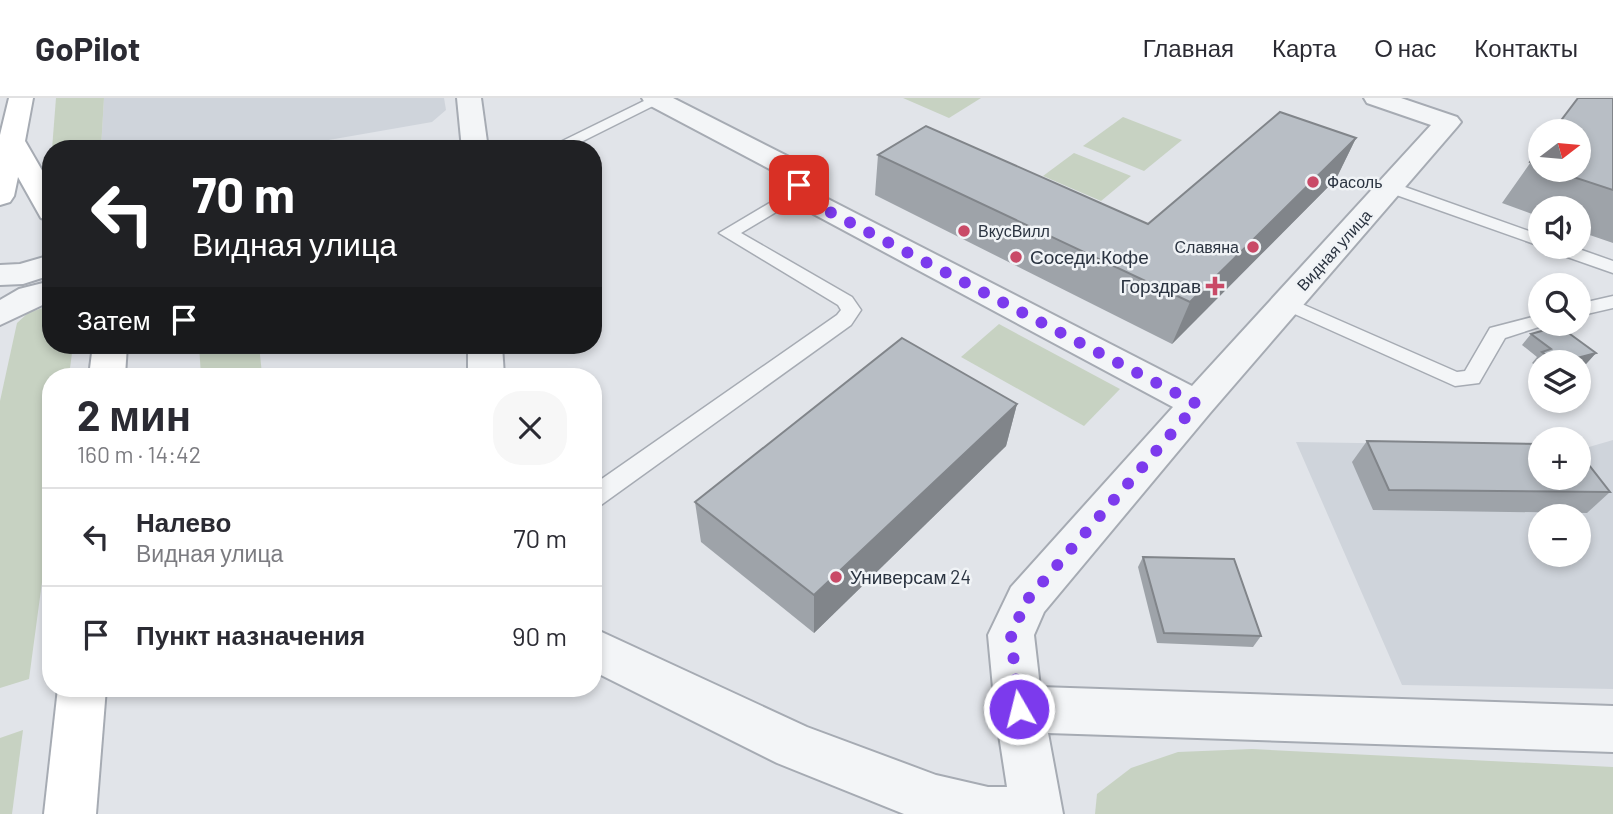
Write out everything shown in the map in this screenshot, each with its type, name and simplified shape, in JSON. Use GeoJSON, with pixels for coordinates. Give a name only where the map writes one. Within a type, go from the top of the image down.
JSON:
{"type":"FeatureCollection","features":[{"type":"Feature","properties":{"kind":"main road"},"geometry":{"type":"LineString","coordinates":[[0,196],[21,98]]}},
{"type":"Feature","properties":{"kind":"main road"},"geometry":{"type":"LineString","coordinates":[[12,141],[42,196]]}},
{"type":"Feature","properties":{"kind":"main road"},"geometry":{"type":"LineString","coordinates":[[70,814],[81,697]]}},
{"type":"Feature","properties":{"kind":"street"},"geometry":{"type":"LineString","coordinates":[[469,98],[474,140]]}},
{"type":"Feature","properties":{"kind":"street","name":"Видная улица"},"geometry":{"type":"LineString","coordinates":[[1037,814],[1019,709],[1011,635],[1027,600],[1448,122],[1376,98]]}},
{"type":"Feature","properties":{"kind":"street"},"geometry":{"type":"LineString","coordinates":[[656,99],[791,169],[798,180],[800,190],[828,211],[1197,404]]}},
{"type":"Feature","properties":{"kind":"street"},"geometry":{"type":"LineString","coordinates":[[0,275],[23,274],[42,267]]}},
{"type":"Feature","properties":{"kind":"street"},"geometry":{"type":"LineString","coordinates":[[0,314],[30,296],[42,293]]}},
{"type":"Feature","properties":{"kind":"street"},"geometry":{"type":"LineString","coordinates":[[602,652],[794,746],[936,801],[988,813],[1037,814]]}},
{"type":"Feature","properties":{"kind":"street"},"geometry":{"type":"LineString","coordinates":[[1019,709],[1613,729]]}},
{"type":"Feature","properties":{"kind":"lane"},"geometry":{"type":"LineString","coordinates":[[572,140],[656,99]]}},
{"type":"Feature","properties":{"kind":"lane"},"geometry":{"type":"LineString","coordinates":[[1391,187],[1528,237]]}},
{"type":"Feature","properties":{"kind":"lane"},"geometry":{"type":"LineString","coordinates":[[602,492],[844,320],[851,310],[845,301],[728,233],[800,190]]}},
{"type":"Feature","properties":{"kind":"lane"},"geometry":{"type":"LineString","coordinates":[[1590,259],[1613,267]]}},
{"type":"Feature","properties":{"kind":"lane"},"geometry":{"type":"LineString","coordinates":[[1591,307],[1613,302]]}},
{"type":"Feature","properties":{"kind":"lane"},"geometry":{"type":"LineString","coordinates":[[1286,303],[1455,379],[1465,380],[1472,378],[1497,333],[1528,324]]}},
{"type":"Feature","properties":{"kind":"shaded area"},"geometry":{"type":"Polygon","coordinates":[[[104,98],[444,98],[446,110],[432,122],[329,140],[102,140],[104,98]]]}},
{"type":"Feature","properties":{"kind":"shaded area"},"geometry":{"type":"Polygon","coordinates":[[[1613,440],[1613,689],[1402,685],[1296,442],[1528,446],[1528,490],[1591,490],[1591,446],[1613,440]]]}},
{"type":"Feature","properties":{"kind":"green space"},"geometry":{"type":"Polygon","coordinates":[[[56,98],[104,98],[102,140],[53,140],[56,98]]]}},
{"type":"Feature","properties":{"kind":"green space"},"geometry":{"type":"Polygon","coordinates":[[[903,98],[981,98],[949,118],[903,98]]]}},
{"type":"Feature","properties":{"kind":"green space"},"geometry":{"type":"Polygon","coordinates":[[[1123,117],[1182,140],[1144,171],[1083,146],[1123,117]]]}},
{"type":"Feature","properties":{"kind":"green space"},"geometry":{"type":"Polygon","coordinates":[[[1074,153],[1131,176],[1101,201],[1043,176],[1074,153]]]}},
{"type":"Feature","properties":{"kind":"green space"},"geometry":{"type":"Polygon","coordinates":[[[42,308],[42,354],[72,354],[70,368],[42,368],[42,582],[29,679],[0,688],[0,401],[17,323],[28,313],[42,308]]]}},
{"type":"Feature","properties":{"kind":"green space"},"geometry":{"type":"Polygon","coordinates":[[[999,324],[1120,389],[1084,426],[961,357],[999,324]]]}},
{"type":"Feature","properties":{"kind":"green space"},"geometry":{"type":"Polygon","coordinates":[[[200,354],[260,354],[261,368],[200,368],[200,354]]]}},
{"type":"Feature","properties":{"kind":"green space"},"geometry":{"type":"Polygon","coordinates":[[[23,730],[12,814],[0,814],[0,738],[23,730]]]}},
{"type":"Feature","properties":{"kind":"green space"},"geometry":{"type":"Polygon","coordinates":[[[1252,749],[1613,767],[1613,814],[1095,814],[1097,794],[1131,768],[1178,752],[1252,749]]]}},
{"type":"Feature","properties":{"kind":"building"},"geometry":{"type":"Polygon","coordinates":[[[1578,98],[1613,98],[1613,190],[1589,182],[1591,182],[1591,119],[1562,119],[1578,98]]]}},
{"type":"Feature","properties":{"kind":"building"},"geometry":{"type":"Polygon","coordinates":[[[1280,112],[1356,138],[1190,302],[878,155],[926,126],[1148,224],[1280,112]]]}},
{"type":"Feature","properties":{"kind":"building"},"geometry":{"type":"Polygon","coordinates":[[[1534,336],[1573,336],[1596,353],[1591,354],[1591,350],[1548,350],[1551,349],[1534,336]]]}},
{"type":"Feature","properties":{"kind":"building"},"geometry":{"type":"Polygon","coordinates":[[[902,338],[1017,404],[814,595],[695,502],[902,338]]]}},
{"type":"Feature","properties":{"kind":"building"},"geometry":{"type":"Polygon","coordinates":[[[1367,441],[1528,444],[1528,490],[1591,490],[1591,468],[1610,492],[1389,490],[1367,441]]]}},
{"type":"Feature","properties":{"kind":"building"},"geometry":{"type":"Polygon","coordinates":[[[1143,557],[1234,559],[1261,636],[1164,633],[1143,557]]]}},
{"type":"Feature","properties":{"kind":"place","name":"Фасоль"},"geometry":{"type":"Point","coordinates":[1313,182]}},
{"type":"Feature","properties":{"kind":"place","name":"ВкусВилл"},"geometry":{"type":"Point","coordinates":[964,231]}},
{"type":"Feature","properties":{"kind":"place","name":"Славяна"},"geometry":{"type":"Point","coordinates":[1253,247]}},
{"type":"Feature","properties":{"kind":"place","name":"Соседи.Кофе"},"geometry":{"type":"Point","coordinates":[1016,257]}},
{"type":"Feature","properties":{"kind":"place","name":"Горздрав"},"geometry":{"type":"Point","coordinates":[1215,286]}},
{"type":"Feature","properties":{"kind":"place","name":"Универсам 24"},"geometry":{"type":"Point","coordinates":[836,577]}},
{"type":"Feature","properties":{"kind":"route"},"geometry":{"type":"LineString","coordinates":[[799,185],[807,198],[828,211],[1197,404],[1027,600],[1011,635],[1019,709]]}}]}
